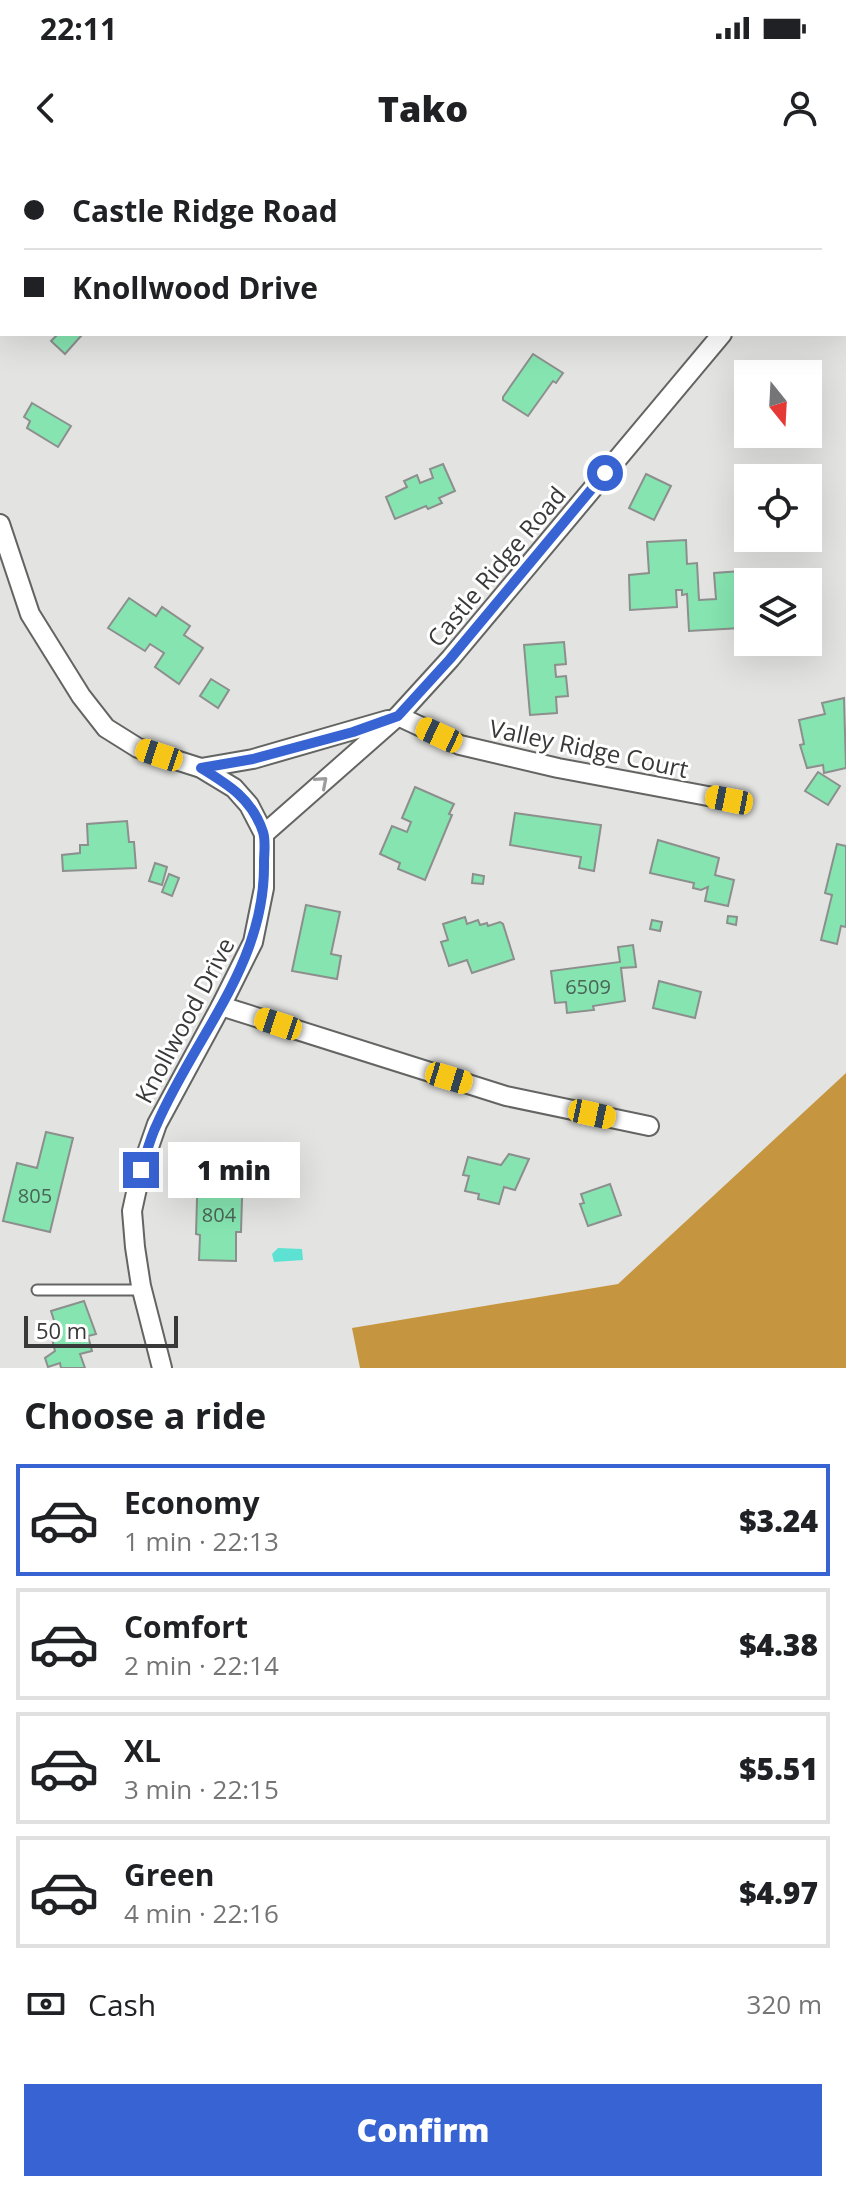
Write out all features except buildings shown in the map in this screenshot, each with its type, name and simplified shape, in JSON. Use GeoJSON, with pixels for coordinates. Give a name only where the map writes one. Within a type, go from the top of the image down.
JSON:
{"type":"FeatureCollection","features":[{"type":"Feature","properties":{"kind":"street","name":"Castle Ridge Road"},"geometry":{"type":"LineString","coordinates":[[0,524],[30,614],[81,696],[106,728],[138,748],[201,768],[234,788],[249,805],[264,834],[398,716],[460,647],[720,336]]}},
{"type":"Feature","properties":{"kind":"street","name":"Castle Ridge Road"},"geometry":{"type":"LineString","coordinates":[[201,768],[253,759],[353,732],[398,716]]}},
{"type":"Feature","properties":{"kind":"street","name":"Valley Ridge Court"},"geometry":{"type":"LineString","coordinates":[[398,716],[460,745],[558,768],[729,800]]}},
{"type":"Feature","properties":{"kind":"street","name":"Knollwood Drive"},"geometry":{"type":"LineString","coordinates":[[162,1368],[142,1290],[132,1211],[141,1170],[157,1124],[253,942],[264,888],[264,834]]}},
{"type":"Feature","properties":{"kind":"street"},"geometry":{"type":"LineString","coordinates":[[221,1006],[506,1096],[649,1126]]}},
{"type":"Feature","properties":{"kind":"lane"},"geometry":{"type":"LineString","coordinates":[[37,1290],[142,1290]]}},
{"type":"Feature","properties":{"kind":"shaded area"},"geometry":{"type":"Polygon","coordinates":[[[846,1073],[846,1368],[360,1368],[352,1328],[618,1284],[846,1073]]]}},
{"type":"Feature","properties":{"kind":"water"},"geometry":{"type":"Polygon","coordinates":[[[278,1248],[302,1249],[303,1260],[274,1262],[272,1254],[278,1248]]]}},
{"type":"Feature","properties":{"kind":"route"},"geometry":{"type":"LineString","coordinates":[[141,1170],[157,1124],[253,942],[264,888],[264,834],[249,805],[234,788],[201,768],[253,759],[353,732],[398,716],[450,659],[605,473]]}}]}
